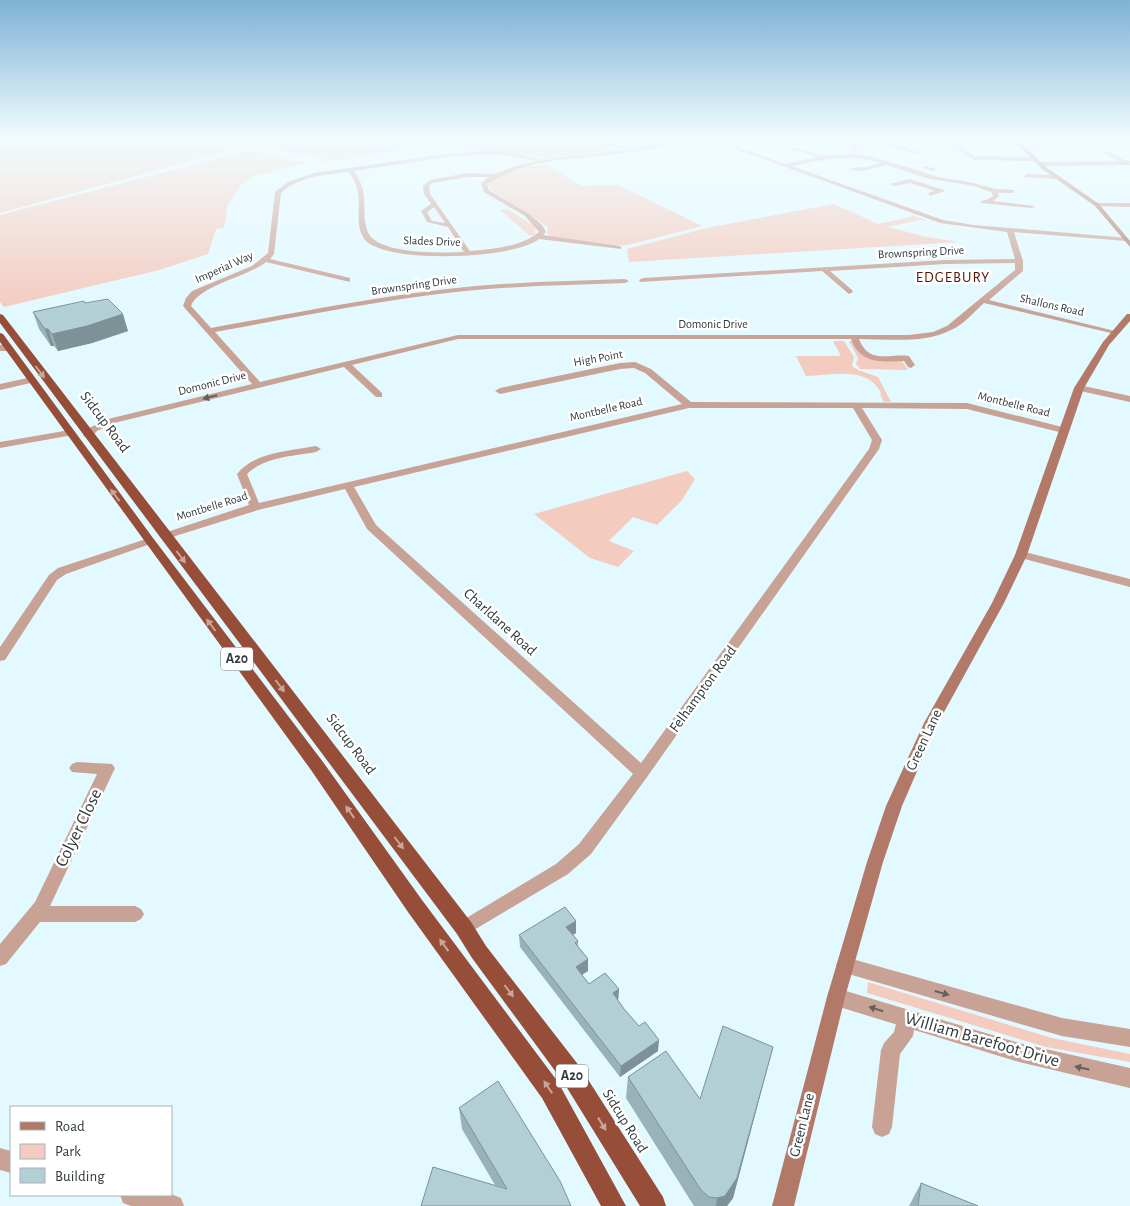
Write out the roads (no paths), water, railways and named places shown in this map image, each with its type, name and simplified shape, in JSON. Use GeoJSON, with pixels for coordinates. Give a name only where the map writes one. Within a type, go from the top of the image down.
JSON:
{"type":"FeatureCollection","features":[{"type":"Feature","properties":{"kind":"highway","name":"Sidcup Road"},"geometry":{"type":"LineString","coordinates":[[0,317],[464,928],[479,952],[572,1075],[654,1206]]}},
{"type":"Feature","properties":{"kind":"highway","name":"A20"},"geometry":{"type":"LineString","coordinates":[[3,344],[32,380],[149,541],[317,766],[415,906],[550,1090],[614,1206]]}},
{"type":"Feature","properties":{"kind":"main road"},"geometry":{"type":"LineString","coordinates":[[1085,196],[1097,205],[1127,239]]}},
{"type":"Feature","properties":{"kind":"main road","name":"Green Lane"},"geometry":{"type":"LineString","coordinates":[[782,1202],[874,862],[894,806],[931,723],[998,603],[1022,555],[1063,430],[1079,388],[1097,356],[1130,316]]}},
{"type":"Feature","properties":{"kind":"street","name":"Imperial Way"},"geometry":{"type":"LineString","coordinates":[[209,331],[187,306],[190,298],[206,287],[242,273],[266,260],[271,254],[278,196]]}},
{"type":"Feature","properties":{"kind":"street","name":"Slades Drive"},"geometry":{"type":"LineString","coordinates":[[361,196],[362,221],[367,237],[372,243],[390,250],[409,253],[468,253],[519,247],[539,237],[591,242],[620,248],[599,251]]}},
{"type":"Feature","properties":{"kind":"street"},"geometry":{"type":"LineString","coordinates":[[430,196],[468,253]]}},
{"type":"Feature","properties":{"kind":"street"},"geometry":{"type":"LineString","coordinates":[[494,196],[540,225],[543,232],[539,237]]}},
{"type":"Feature","properties":{"kind":"street"},"geometry":{"type":"LineString","coordinates":[[868,196],[936,221],[962,226],[1127,239]]}},
{"type":"Feature","properties":{"kind":"street"},"geometry":{"type":"LineString","coordinates":[[995,196],[984,202],[1032,206]]}},
{"type":"Feature","properties":{"kind":"street"},"geometry":{"type":"LineString","coordinates":[[435,204],[424,211],[430,222],[450,226]]}},
{"type":"Feature","properties":{"kind":"street"},"geometry":{"type":"LineString","coordinates":[[1097,205],[1130,205]]}},
{"type":"Feature","properties":{"kind":"street"},"geometry":{"type":"LineString","coordinates":[[1010,230],[1019,260]]}},
{"type":"Feature","properties":{"kind":"street"},"geometry":{"type":"LineString","coordinates":[[266,260],[347,280]]}},
{"type":"Feature","properties":{"kind":"street","name":"Brownspring Drive"},"geometry":{"type":"LineString","coordinates":[[209,331],[425,294],[503,286],[945,262],[1019,260]]}},
{"type":"Feature","properties":{"kind":"street","name":"Domonic Drive"},"geometry":{"type":"LineString","coordinates":[[88,435],[111,421],[458,337],[909,338],[934,334],[950,328],[1019,271],[1019,260]]}},
{"type":"Feature","properties":{"kind":"street"},"geometry":{"type":"LineString","coordinates":[[824,270],[849,292]]}},
{"type":"Feature","properties":{"kind":"street","name":"Shallons Road"},"geometry":{"type":"LineString","coordinates":[[984,301],[1115,332]]}},
{"type":"Feature","properties":{"kind":"street"},"geometry":{"type":"LineString","coordinates":[[209,331],[258,385]]}},
{"type":"Feature","properties":{"kind":"street"},"geometry":{"type":"LineString","coordinates":[[854,337],[862,352],[867,355],[880,358],[906,358]]}},
{"type":"Feature","properties":{"kind":"street"},"geometry":{"type":"LineString","coordinates":[[346,364],[379,395]]}},
{"type":"Feature","properties":{"kind":"street","name":"High Point"},"geometry":{"type":"LineString","coordinates":[[500,391],[620,366],[635,366],[648,371],[689,404]]}},
{"type":"Feature","properties":{"kind":"street"},"geometry":{"type":"LineString","coordinates":[[520,377],[528,385]]}},
{"type":"Feature","properties":{"kind":"street"},"geometry":{"type":"LineString","coordinates":[[0,388],[32,380]]}},
{"type":"Feature","properties":{"kind":"street"},"geometry":{"type":"LineString","coordinates":[[1079,388],[1130,399]]}},
{"type":"Feature","properties":{"kind":"street","name":"Montbelle Road"},"geometry":{"type":"LineString","coordinates":[[165,536],[255,507],[689,404],[979,408],[1063,430]]}},
{"type":"Feature","properties":{"kind":"street","name":"Felhampton Road"},"geometry":{"type":"LineString","coordinates":[[464,928],[562,869],[585,849],[642,773],[874,449],[877,440],[856,406]]}},
{"type":"Feature","properties":{"kind":"street"},"geometry":{"type":"LineString","coordinates":[[0,445],[70,433]]}},
{"type":"Feature","properties":{"kind":"street"},"geometry":{"type":"LineString","coordinates":[[255,507],[242,474],[247,468],[256,463],[316,449]]}},
{"type":"Feature","properties":{"kind":"street","name":"Charldane Road"},"geometry":{"type":"LineString","coordinates":[[348,485],[372,527],[642,773]]}},
{"type":"Feature","properties":{"kind":"street"},"geometry":{"type":"LineString","coordinates":[[0,657],[53,578],[62,572],[149,541]]}},
{"type":"Feature","properties":{"kind":"street"},"geometry":{"type":"LineString","coordinates":[[1022,555],[1130,583]]}},
{"type":"Feature","properties":{"kind":"street","name":"Colyer Close"},"geometry":{"type":"LineString","coordinates":[[0,958],[36,914],[107,768],[77,768]]}},
{"type":"Feature","properties":{"kind":"street"},"geometry":{"type":"LineString","coordinates":[[36,914],[135,914]]}},
{"type":"Feature","properties":{"kind":"street"},"geometry":{"type":"LineString","coordinates":[[845,965],[1062,1027],[1130,1038]]}},
{"type":"Feature","properties":{"kind":"street","name":"William Barefoot Drive"},"geometry":{"type":"LineString","coordinates":[[836,997],[1075,1067],[1130,1078]]}},
{"type":"Feature","properties":{"kind":"street"},"geometry":{"type":"LineString","coordinates":[[882,1127],[891,1050],[903,1036],[906,1018]]}},
{"type":"Feature","properties":{"kind":"street"},"geometry":{"type":"LineString","coordinates":[[135,1196],[173,1206]]}},
{"type":"Feature","properties":{"kind":"district","name":"EDGEBURY"},"geometry":{"type":"Point","coordinates":[953,277]}}]}
